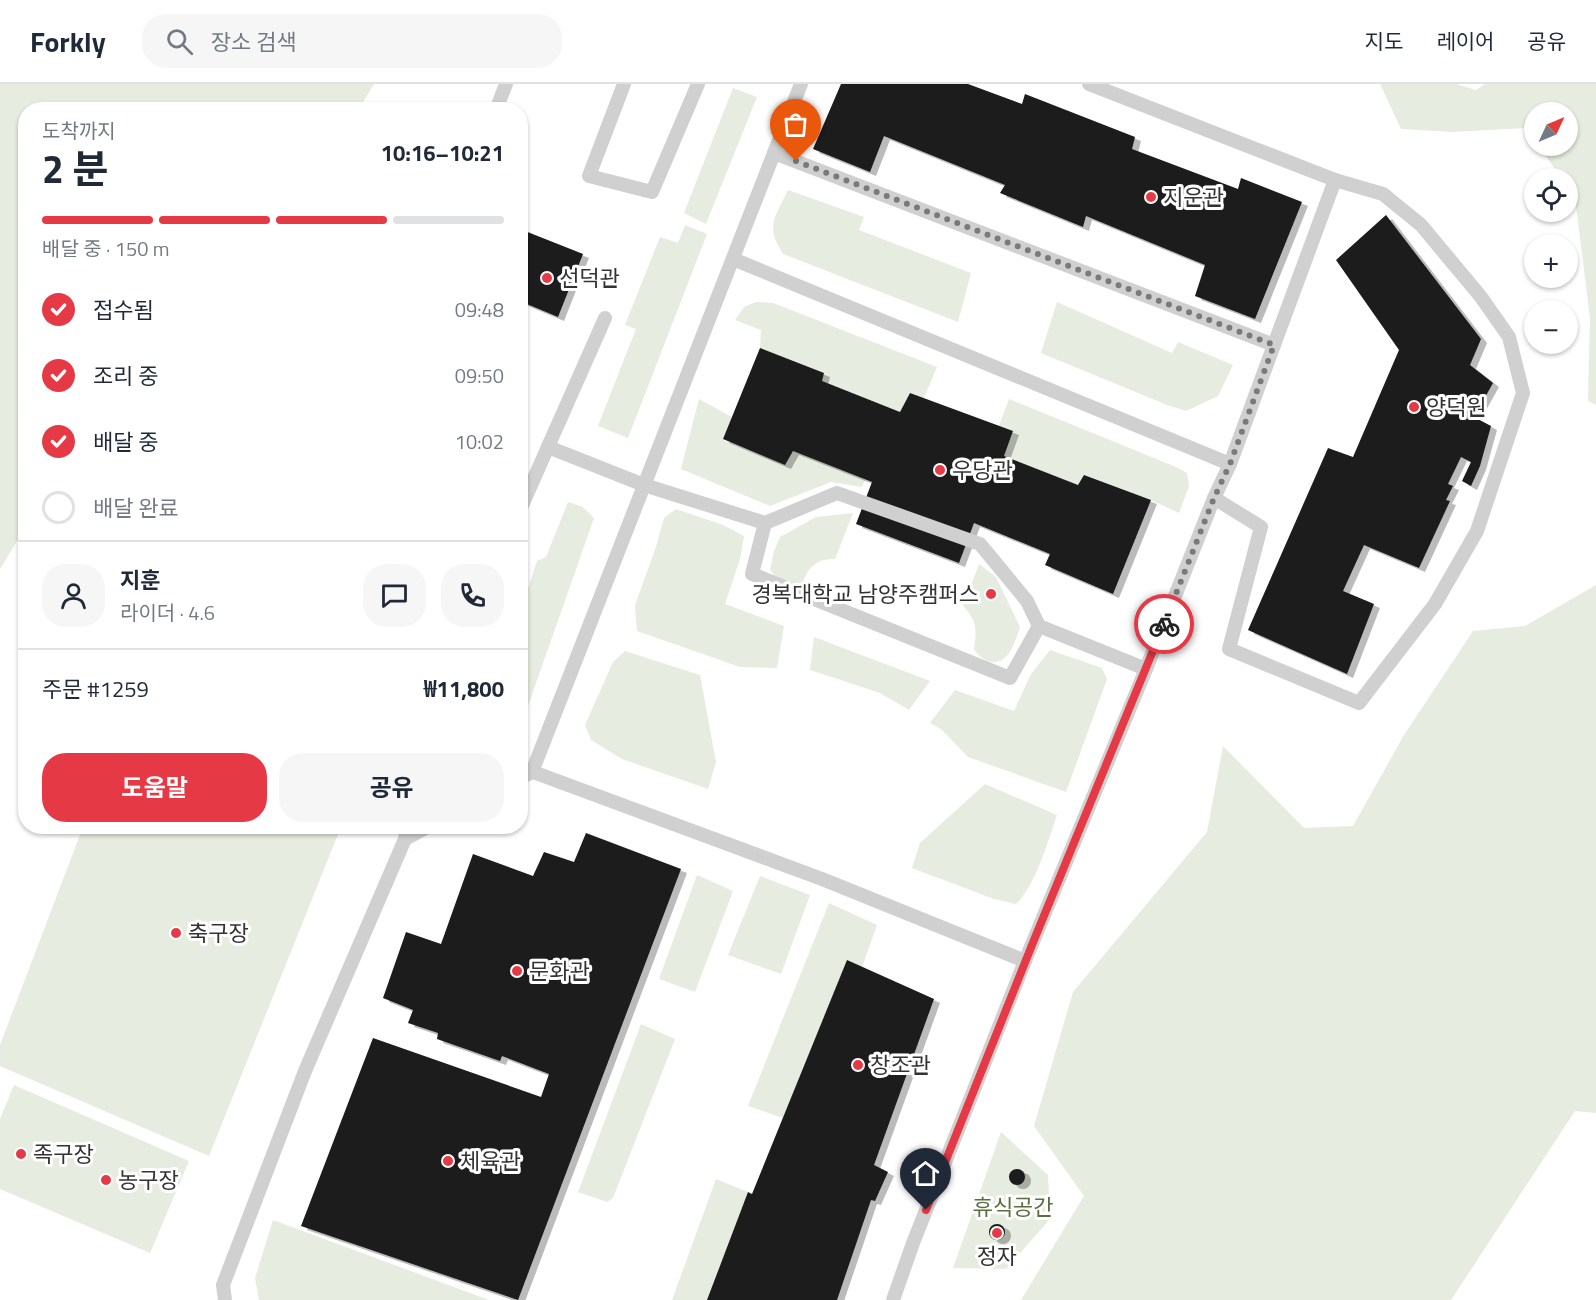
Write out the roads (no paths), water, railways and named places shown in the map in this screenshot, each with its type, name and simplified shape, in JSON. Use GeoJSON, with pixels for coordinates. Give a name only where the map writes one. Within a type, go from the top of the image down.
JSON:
{"type":"FeatureCollection","features":[{"type":"Feature","properties":{"kind":"lane"},"geometry":{"type":"LineString","coordinates":[[499,102],[506,84]]}},
{"type":"Feature","properties":{"kind":"lane"},"geometry":{"type":"LineString","coordinates":[[624,84],[589,176],[652,192],[698,84]]}},
{"type":"Feature","properties":{"kind":"lane"},"geometry":{"type":"LineString","coordinates":[[528,762],[644,486],[800,84]]}},
{"type":"Feature","properties":{"kind":"lane"},"geometry":{"type":"LineString","coordinates":[[1089,84],[1335,180],[1383,194],[1421,225],[1481,297],[1509,337],[1523,393],[1477,531],[1435,604],[1359,704],[1229,650],[1261,527],[1214,498]]}},
{"type":"Feature","properties":{"kind":"lane"},"geometry":{"type":"LineString","coordinates":[[774,153],[1274,345]]}},
{"type":"Feature","properties":{"kind":"lane"},"geometry":{"type":"LineString","coordinates":[[893,1300],[921,1223],[1025,961],[1214,498],[1230,464],[1335,180]]}},
{"type":"Feature","properties":{"kind":"lane"},"geometry":{"type":"LineString","coordinates":[[733,259],[1230,464]]}},
{"type":"Feature","properties":{"kind":"lane"},"geometry":{"type":"LineString","coordinates":[[528,492],[605,318]]}},
{"type":"Feature","properties":{"kind":"lane"},"geometry":{"type":"LineString","coordinates":[[548,447],[644,486],[765,523],[837,493],[980,544],[1027,601],[1039,626],[1146,669]]}},
{"type":"Feature","properties":{"kind":"lane"},"geometry":{"type":"LineString","coordinates":[[765,523],[752,574],[1010,678],[1039,626]]}},
{"type":"Feature","properties":{"kind":"lane"},"geometry":{"type":"LineString","coordinates":[[528,773],[822,879],[1025,961]]}},
{"type":"Feature","properties":{"kind":"lane"},"geometry":{"type":"LineString","coordinates":[[225,1300],[223,1285],[305,1071],[406,834]]}},
{"type":"Feature","properties":{"kind":"place","name":"지운관"},"geometry":{"type":"Point","coordinates":[1151,197]}},
{"type":"Feature","properties":{"kind":"place","name":"선덕관"},"geometry":{"type":"Point","coordinates":[547,278]}},
{"type":"Feature","properties":{"kind":"place","name":"양덕원"},"geometry":{"type":"Point","coordinates":[1414,407]}},
{"type":"Feature","properties":{"kind":"place","name":"우당관"},"geometry":{"type":"Point","coordinates":[940,470]}},
{"type":"Feature","properties":{"kind":"place","name":"경복대학교 남양주캠퍼스"},"geometry":{"type":"Point","coordinates":[991,594]}},
{"type":"Feature","properties":{"kind":"place","name":"축구장"},"geometry":{"type":"Point","coordinates":[176,933]}},
{"type":"Feature","properties":{"kind":"place","name":"문화관"},"geometry":{"type":"Point","coordinates":[517,971]}},
{"type":"Feature","properties":{"kind":"place","name":"창조관"},"geometry":{"type":"Point","coordinates":[858,1065]}},
{"type":"Feature","properties":{"kind":"place","name":"족구장"},"geometry":{"type":"Point","coordinates":[21,1154]}},
{"type":"Feature","properties":{"kind":"place","name":"체육관"},"geometry":{"type":"Point","coordinates":[448,1161]}},
{"type":"Feature","properties":{"kind":"place","name":"농구장"},"geometry":{"type":"Point","coordinates":[106,1180]}},
{"type":"Feature","properties":{"kind":"place","name":"정자"},"geometry":{"type":"Point","coordinates":[997,1233]}},
{"type":"Feature","properties":{"kind":"park label","name":"휴식공간"},"geometry":{"type":"Point","coordinates":[1013,1207]}}]}
